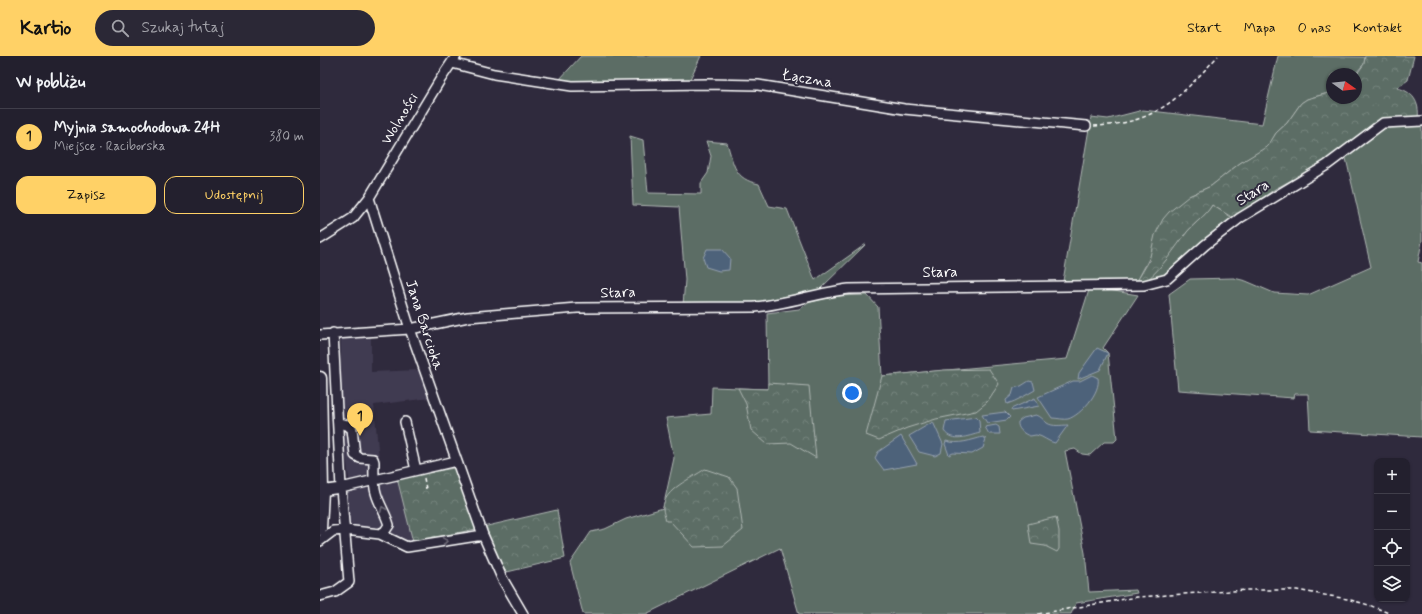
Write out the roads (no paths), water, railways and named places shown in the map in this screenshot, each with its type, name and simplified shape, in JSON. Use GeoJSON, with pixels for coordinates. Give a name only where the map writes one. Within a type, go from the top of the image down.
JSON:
{"type":"FeatureCollection","features":[{"type":"Feature","properties":{"kind":"main road"},"geometry":{"type":"LineString","coordinates":[[320,378],[320,529]]}},
{"type":"Feature","properties":{"kind":"street","name":"Łączna"},"geometry":{"type":"LineString","coordinates":[[454,60],[494,74],[572,86],[707,84],[758,85],[904,109],[1086,126]]}},
{"type":"Feature","properties":{"kind":"street","name":"Wolności"},"geometry":{"type":"LineString","coordinates":[[320,239],[353,218],[369,198],[440,80],[454,60]]}},
{"type":"Feature","properties":{"kind":"street","name":"Stara"},"geometry":{"type":"LineString","coordinates":[[320,335],[410,329],[468,317],[577,308],[649,306],[755,308],[778,305],[830,292],[849,290],[1140,285],[1167,279],[1205,245],[1240,218],[1327,165],[1383,123],[1422,121]]}},
{"type":"Feature","properties":{"kind":"street","name":"Jana Barcioka"},"geometry":{"type":"LineString","coordinates":[[369,198],[410,329],[483,535],[502,578],[523,614]]}},
{"type":"Feature","properties":{"kind":"street"},"geometry":{"type":"LineString","coordinates":[[320,596],[335,592],[349,582],[341,488],[333,333]]}},
{"type":"Feature","properties":{"kind":"street"},"geometry":{"type":"LineString","coordinates":[[405,422],[419,469]]}},
{"type":"Feature","properties":{"kind":"street"},"geometry":{"type":"LineString","coordinates":[[338,423],[347,425],[352,429],[356,455],[360,458],[372,459],[374,462],[376,494],[385,511],[389,525],[380,534]]}},
{"type":"Feature","properties":{"kind":"street"},"geometry":{"type":"LineString","coordinates":[[321,491],[374,481],[456,461]]}},
{"type":"Feature","properties":{"kind":"street"},"geometry":{"type":"LineString","coordinates":[[320,541],[333,531],[345,530],[380,534],[407,547],[483,535]]}},
{"type":"Feature","properties":{"kind":"water"},"geometry":{"type":"Polygon","coordinates":[[[707,249],[722,249],[730,258],[729,270],[719,271],[706,267],[703,258],[707,249]]]}},
{"type":"Feature","properties":{"kind":"water"},"geometry":{"type":"Polygon","coordinates":[[[1097,348],[1108,353],[1100,370],[1078,379],[1079,373],[1097,348]]]}},
{"type":"Feature","properties":{"kind":"water"},"geometry":{"type":"Polygon","coordinates":[[[1092,375],[1098,378],[1098,384],[1093,396],[1084,408],[1079,413],[1068,419],[1052,418],[1038,397],[1073,381],[1080,381],[1092,375]]]}},
{"type":"Feature","properties":{"kind":"water"},"geometry":{"type":"Polygon","coordinates":[[[1029,381],[1033,382],[1035,390],[1018,400],[1007,404],[1006,400],[1012,395],[1014,388],[1029,381]]]}},
{"type":"Feature","properties":{"kind":"water"},"geometry":{"type":"Polygon","coordinates":[[[1035,398],[1039,406],[1012,411],[1011,409],[1035,398]]]}},
{"type":"Feature","properties":{"kind":"water"},"geometry":{"type":"Polygon","coordinates":[[[1005,412],[1010,417],[1007,420],[987,423],[982,415],[1005,412]]]}},
{"type":"Feature","properties":{"kind":"water"},"geometry":{"type":"Polygon","coordinates":[[[1036,415],[1041,417],[1049,424],[1068,425],[1055,443],[1036,435],[1027,435],[1020,429],[1018,422],[1023,418],[1036,415]]]}},
{"type":"Feature","properties":{"kind":"water"},"geometry":{"type":"Polygon","coordinates":[[[976,417],[979,420],[980,433],[956,438],[947,435],[944,431],[946,421],[976,417]]]}},
{"type":"Feature","properties":{"kind":"water"},"geometry":{"type":"Polygon","coordinates":[[[933,422],[943,444],[941,453],[935,456],[919,452],[909,436],[933,422]]]}},
{"type":"Feature","properties":{"kind":"water"},"geometry":{"type":"Polygon","coordinates":[[[996,425],[999,427],[1000,434],[989,434],[985,427],[996,425]]]}},
{"type":"Feature","properties":{"kind":"water"},"geometry":{"type":"Polygon","coordinates":[[[901,436],[917,464],[884,470],[875,458],[878,452],[901,436]]]}},
{"type":"Feature","properties":{"kind":"water"},"geometry":{"type":"Polygon","coordinates":[[[983,437],[986,439],[983,448],[972,454],[953,453],[949,455],[945,444],[946,441],[960,442],[983,437]]]}},
{"type":"Feature","properties":{"kind":"place","name":"Myjnia samochodowa 24H"},"geometry":{"type":"Point","coordinates":[360,436]}}]}
